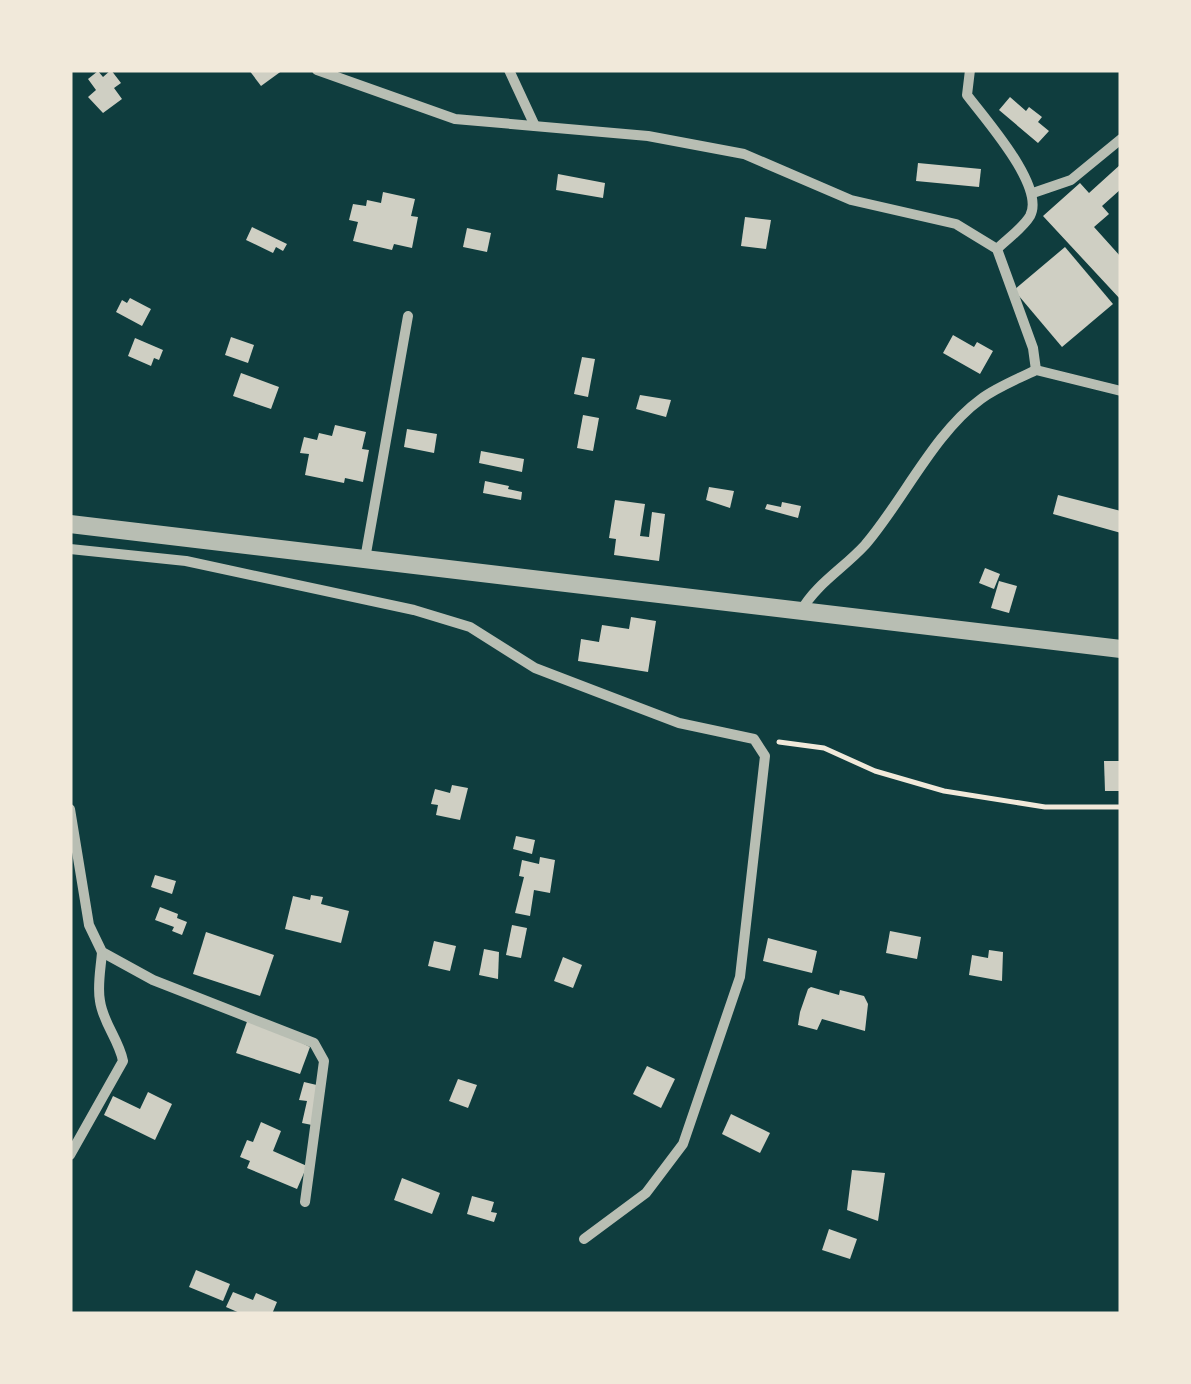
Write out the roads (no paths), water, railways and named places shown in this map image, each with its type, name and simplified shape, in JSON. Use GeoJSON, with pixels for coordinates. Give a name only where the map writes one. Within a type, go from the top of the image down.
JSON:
{"type":"FeatureCollection","features":[{"type":"Feature","properties":{"kind":"street"},"geometry":{"type":"LineString","coordinates":[[317,70],[455,119],[648,136],[744,154],[851,200],[956,224],[997,250],[1034,348],[1036,370]]}},
{"type":"Feature","properties":{"kind":"street"},"geometry":{"type":"LineString","coordinates":[[509,70],[534,126]]}},
{"type":"Feature","properties":{"kind":"street"},"geometry":{"type":"LineString","coordinates":[[970,70],[968,95],[1033,193],[1031,214],[997,250]]}},
{"type":"Feature","properties":{"kind":"street"},"geometry":{"type":"LineString","coordinates":[[1033,193],[1070,180],[1121,139]]}},
{"type":"Feature","properties":{"kind":"street"},"geometry":{"type":"LineString","coordinates":[[365,559],[408,316]]}},
{"type":"Feature","properties":{"kind":"street"},"geometry":{"type":"LineString","coordinates":[[800,611],[811,592],[842,570],[868,541],[944,437],[980,400],[1036,370],[1121,391]]}},
{"type":"Feature","properties":{"kind":"street"},"geometry":{"type":"LineString","coordinates":[[70,524],[1121,648]]}},
{"type":"Feature","properties":{"kind":"street"},"geometry":{"type":"LineString","coordinates":[[70,549],[186,561],[414,610],[470,627],[535,668],[595,692],[680,722],[754,740],[766,756],[740,977],[683,1144],[646,1193],[584,1239]]}},
{"type":"Feature","properties":{"kind":"street"},"geometry":{"type":"LineString","coordinates":[[70,809],[89,925],[102,952],[100,1001],[111,1034],[120,1044],[122,1062],[70,1154]]}},
{"type":"Feature","properties":{"kind":"street"},"geometry":{"type":"LineString","coordinates":[[102,952],[153,980],[314,1043],[324,1061],[305,1202]]}}]}
